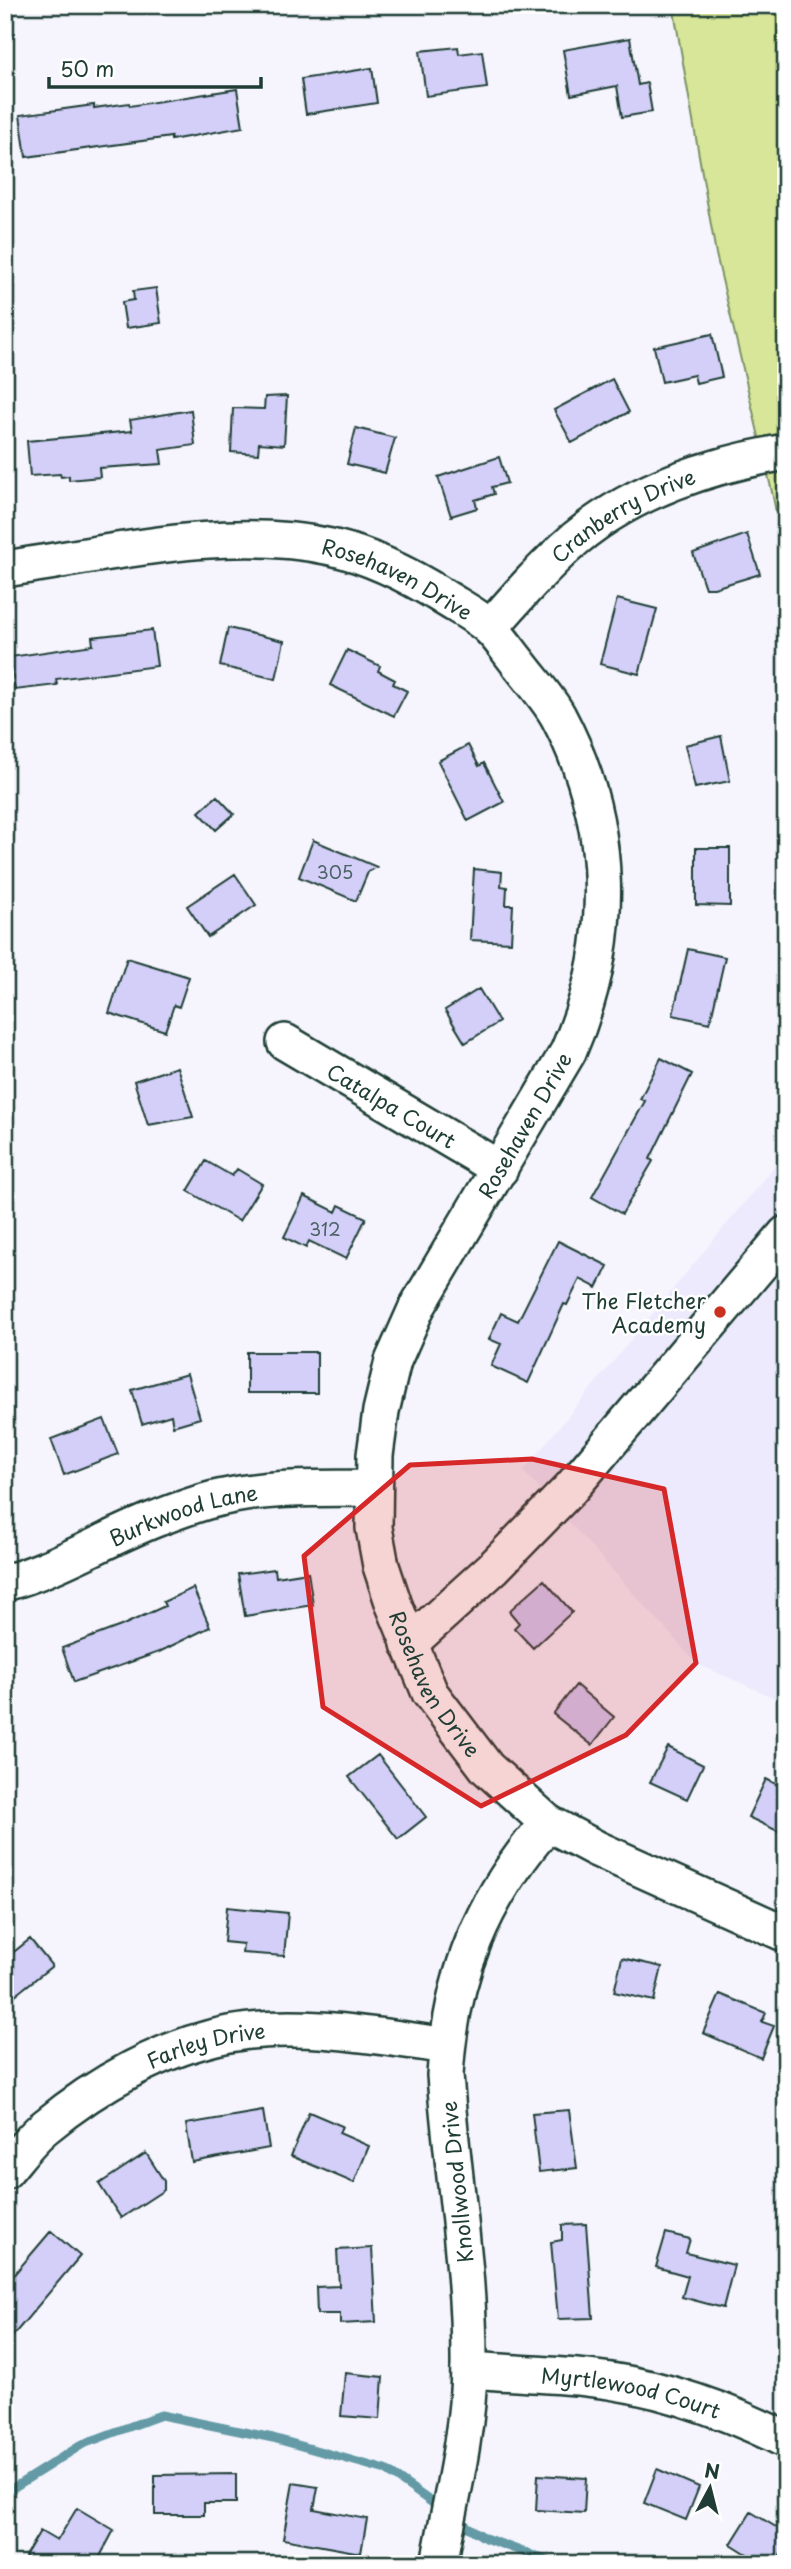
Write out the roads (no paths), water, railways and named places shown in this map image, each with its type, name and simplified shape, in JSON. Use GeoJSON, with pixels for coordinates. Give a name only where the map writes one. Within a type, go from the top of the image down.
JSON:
{"type":"FeatureCollection","features":[{"type":"Feature","properties":{"kind":"street","name":"Cranberry Drive"},"geometry":{"type":"LineString","coordinates":[[490,628],[541,570],[577,537],[618,510],[660,487],[709,469],[786,452]]}},
{"type":"Feature","properties":{"kind":"street","name":"Rosehaven Drive"},"geometry":{"type":"LineString","coordinates":[[5,569],[233,538],[282,540],[331,547],[412,577],[490,628],[557,714],[582,770],[594,809],[603,863],[603,915],[595,974],[584,1016],[568,1052],[417,1307],[393,1361],[381,1410],[374,1488],[374,1528],[381,1566],[430,1693],[487,1768],[548,1823],[597,1849],[786,1934]]}},
{"type":"Feature","properties":{"kind":"street","name":"Catalpa Court"},"geometry":{"type":"LineString","coordinates":[[285,1042],[500,1169]]}},
{"type":"Feature","properties":{"kind":"street"},"geometry":{"type":"LineString","coordinates":[[410,1644],[493,1568],[571,1488],[786,1234]]}},
{"type":"Feature","properties":{"kind":"street","name":"Burkwood Lane"},"geometry":{"type":"LineString","coordinates":[[5,1583],[85,1552],[158,1517],[223,1497],[269,1491],[374,1488]]}},
{"type":"Feature","properties":{"kind":"street","name":"Knollwood Drive"},"geometry":{"type":"LineString","coordinates":[[439,2564],[465,2426],[469,2370],[468,2310],[446,2088],[447,2046],[464,1964],[484,1916],[530,1844],[548,1823]]}},
{"type":"Feature","properties":{"kind":"street","name":"Farley Drive"},"geometry":{"type":"LineString","coordinates":[[5,2171],[43,2128],[105,2084],[168,2051],[230,2034],[294,2030],[373,2036],[447,2046]]}},
{"type":"Feature","properties":{"kind":"street","name":"Myrtlewood Court"},"geometry":{"type":"LineString","coordinates":[[469,2370],[589,2378],[645,2388],[743,2419],[786,2440]]}},
{"type":"Feature","properties":{"kind":"waterway"},"geometry":{"type":"LineString","coordinates":[[5,2493],[83,2444],[161,2415],[273,2438],[386,2470],[441,2509]]}},
{"type":"Feature","properties":{"kind":"waterway"},"geometry":{"type":"LineString","coordinates":[[456,2519],[485,2538],[556,2564]]}},
{"type":"Feature","properties":{"kind":"place","name":"The Fletcher Academy"},"geometry":{"type":"Point","coordinates":[720,1312]}}]}
